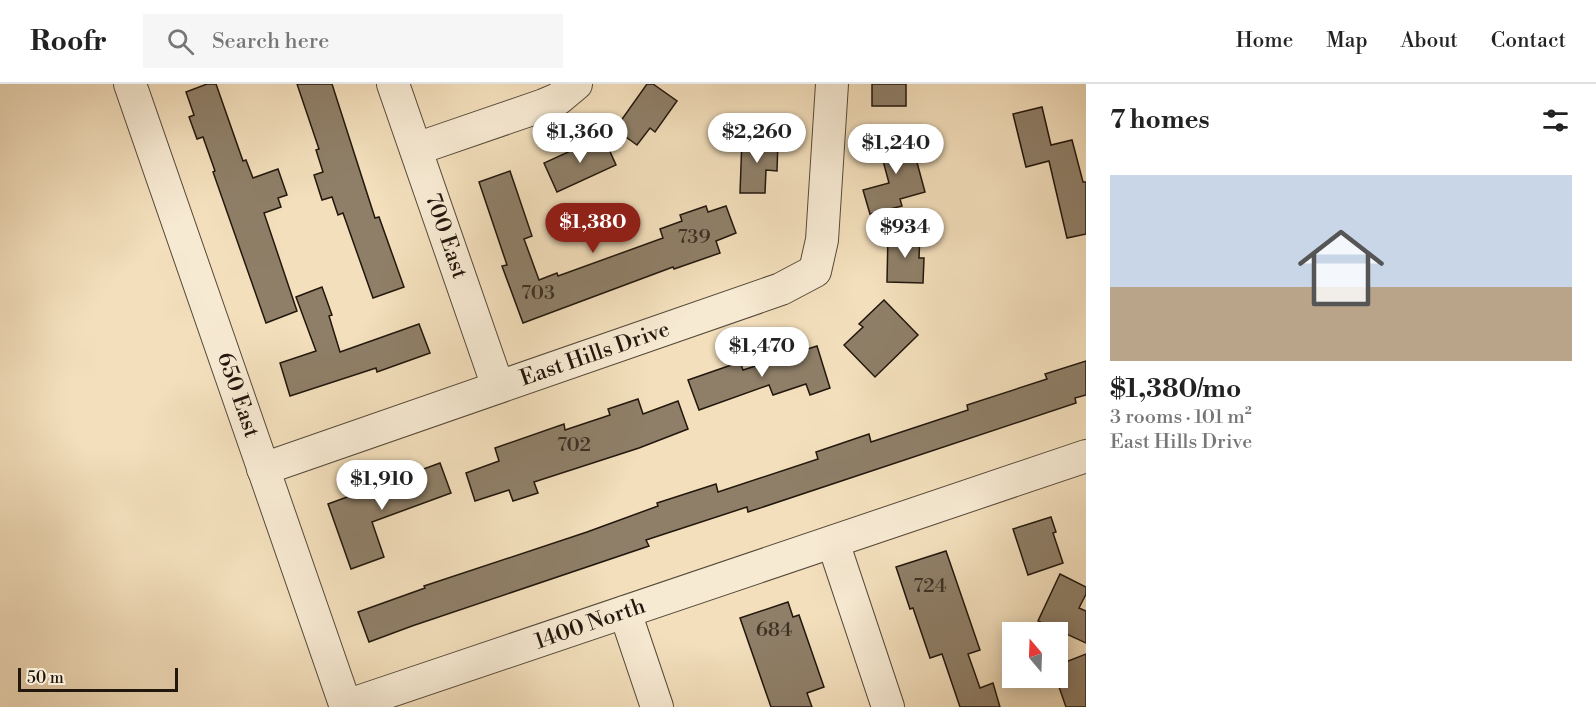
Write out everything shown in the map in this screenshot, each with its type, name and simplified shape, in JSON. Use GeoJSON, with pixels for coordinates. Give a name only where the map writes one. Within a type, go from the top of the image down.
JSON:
{"type":"FeatureCollection","features":[{"type":"Feature","properties":{"kind":"street","name":"650 East"},"geometry":{"type":"LineString","coordinates":[[130,84],[346,707]]}},
{"type":"Feature","properties":{"kind":"street","name":"700 East"},"geometry":{"type":"LineString","coordinates":[[393,84],[498,387]]}},
{"type":"Feature","properties":{"kind":"street"},"geometry":{"type":"LineString","coordinates":[[416,149],[544,105],[558,99],[576,84]]}},
{"type":"Feature","properties":{"kind":"street","name":"East Hills Drive"},"geometry":{"type":"LineString","coordinates":[[263,469],[781,289],[815,271],[822,240],[832,84]]}},
{"type":"Feature","properties":{"kind":"street","name":"1400 North"},"geometry":{"type":"LineString","coordinates":[[346,707],[1086,456]]}},
{"type":"Feature","properties":{"kind":"street"},"geometry":{"type":"LineString","coordinates":[[833,542],[888,707]]}},
{"type":"Feature","properties":{"kind":"street"},"geometry":{"type":"LineString","coordinates":[[625,612],[657,707]]}},
{"type":"Feature","properties":{"kind":"building"},"geometry":{"type":"Polygon","coordinates":[[[207,84],[216,84],[243,161],[246,160],[253,178],[278,169],[287,195],[278,198],[281,207],[264,213],[297,311],[266,323],[203,137],[197,139],[189,117],[194,115],[186,92],[207,84]]]}},
{"type":"Feature","properties":{"kind":"building"},"geometry":{"type":"Polygon","coordinates":[[[297,84],[332,84],[375,218],[379,217],[404,287],[373,298],[343,213],[338,215],[332,197],[322,200],[314,175],[323,172],[316,150],[319,149],[297,84]]]}},
{"type":"Feature","properties":{"kind":"building"},"geometry":{"type":"Polygon","coordinates":[[[647,84],[653,84],[677,101],[655,132],[650,128],[637,145],[615,129],[647,84]]]}},
{"type":"Feature","properties":{"kind":"building"},"geometry":{"type":"Polygon","coordinates":[[[872,84],[906,84],[906,106],[872,106],[872,84]]]}},
{"type":"Feature","properties":{"kind":"building"},"geometry":{"type":"Polygon","coordinates":[[[1042,107],[1051,145],[1072,140],[1083,182],[1086,182],[1086,234],[1067,238],[1049,161],[1026,167],[1013,114],[1042,107]]]}},
{"type":"Feature","properties":{"kind":"building"},"geometry":{"type":"Polygon","coordinates":[[[909,133],[925,192],[900,199],[902,206],[870,214],[863,190],[889,183],[878,142],[909,133]]]}},
{"type":"Feature","properties":{"kind":"building"},"geometry":{"type":"Polygon","coordinates":[[[603,136],[616,165],[557,192],[544,163],[603,136]]]}},
{"type":"Feature","properties":{"kind":"building"},"geometry":{"type":"Polygon","coordinates":[[[742,138],[778,140],[777,171],[766,170],[765,193],[740,193],[742,138]]]}},
{"type":"Feature","properties":{"kind":"building"},"geometry":{"type":"Polygon","coordinates":[[[510,171],[532,236],[524,239],[539,280],[557,273],[558,276],[663,238],[660,229],[682,221],[680,215],[706,206],[708,212],[726,206],[736,233],[716,241],[720,253],[674,269],[673,267],[523,323],[502,266],[507,265],[479,182],[510,171]]]}},
{"type":"Feature","properties":{"kind":"building"},"geometry":{"type":"Polygon","coordinates":[[[888,233],[920,234],[919,258],[924,258],[923,283],[887,282],[888,233]]]}},
{"type":"Feature","properties":{"kind":"building"},"geometry":{"type":"Polygon","coordinates":[[[322,287],[332,315],[329,316],[340,352],[419,324],[430,353],[377,372],[376,368],[290,396],[280,363],[316,351],[296,297],[322,287]]]}},
{"type":"Feature","properties":{"kind":"building"},"geometry":{"type":"Polygon","coordinates":[[[884,300],[918,335],[875,377],[844,345],[863,327],[859,324],[884,300]]]}},
{"type":"Feature","properties":{"kind":"building"},"geometry":{"type":"Polygon","coordinates":[[[817,346],[830,388],[810,395],[806,384],[773,395],[769,385],[699,410],[688,380],[740,362],[743,370],[817,346]]]}},
{"type":"Feature","properties":{"kind":"building"},"geometry":{"type":"Polygon","coordinates":[[[1086,361],[1086,395],[1075,398],[1076,403],[748,512],[747,507],[646,540],[649,546],[369,642],[358,612],[425,588],[424,586],[587,532],[658,506],[657,503],[716,484],[718,492],[818,459],[816,452],[869,434],[871,442],[968,410],[967,405],[1047,379],[1045,374],[1086,361]]]}},
{"type":"Feature","properties":{"kind":"building"},"geometry":{"type":"Polygon","coordinates":[[[638,399],[643,414],[678,401],[688,429],[639,448],[534,482],[538,493],[513,501],[509,490],[475,501],[466,473],[499,461],[495,448],[564,424],[565,430],[610,415],[608,409],[638,399]]]}},
{"type":"Feature","properties":{"kind":"building"},"geometry":{"type":"Polygon","coordinates":[[[440,463],[451,493],[372,522],[384,557],[351,569],[328,504],[440,463]]]}},
{"type":"Feature","properties":{"kind":"building"},"geometry":{"type":"Polygon","coordinates":[[[1051,517],[1056,532],[1053,533],[1063,563],[1028,575],[1013,529],[1051,517]]]}},
{"type":"Feature","properties":{"kind":"building"},"geometry":{"type":"Polygon","coordinates":[[[946,551],[980,650],[968,654],[980,688],[993,683],[1000,707],[960,707],[942,654],[930,658],[913,608],[910,609],[896,567],[946,551]]]}},
{"type":"Feature","properties":{"kind":"building"},"geometry":{"type":"Polygon","coordinates":[[[1060,574],[1086,587],[1086,594],[1079,608],[1086,611],[1086,643],[1068,635],[1068,622],[1038,621],[1060,574]]]}},
{"type":"Feature","properties":{"kind":"building"},"geometry":{"type":"Polygon","coordinates":[[[788,602],[793,617],[799,615],[824,687],[807,693],[812,707],[771,707],[740,618],[788,602]]]}},
{"type":"Feature","properties":{"kind":"building"},"geometry":{"type":"Polygon","coordinates":[[[1086,654],[1086,707],[1066,707],[1059,688],[1068,688],[1068,661],[1086,654]]]}}]}
